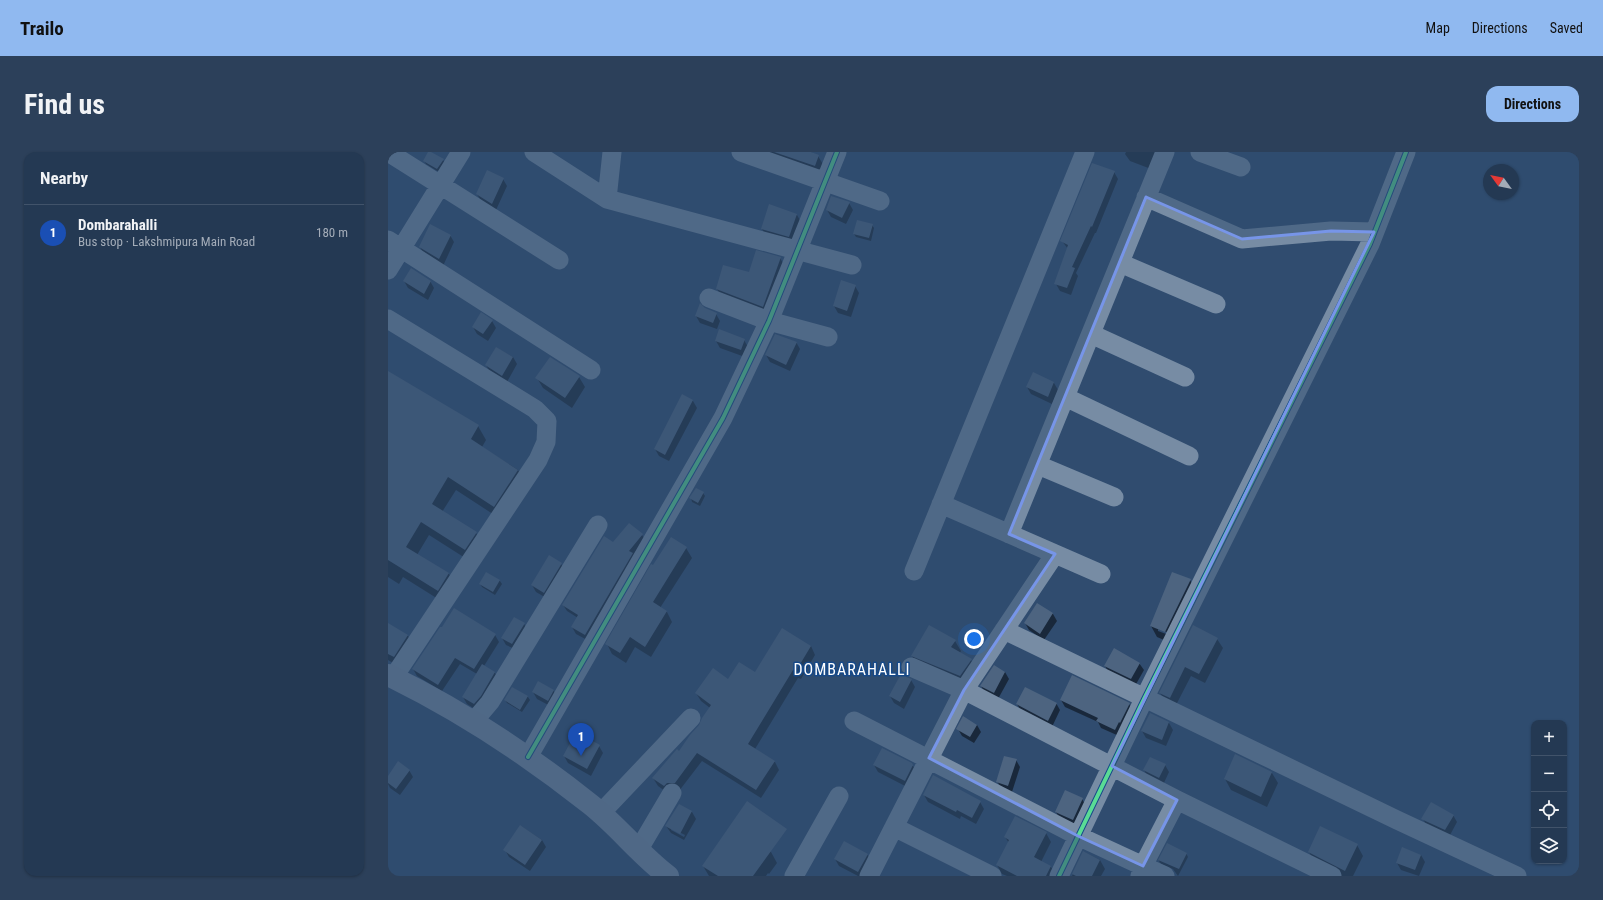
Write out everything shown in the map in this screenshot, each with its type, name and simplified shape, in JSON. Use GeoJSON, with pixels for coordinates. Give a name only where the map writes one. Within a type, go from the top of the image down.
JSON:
{"type":"FeatureCollection","features":[{"type":"Feature","properties":{"kind":"main road"},"geometry":{"type":"LineString","coordinates":[[391,676],[474,722],[528,757],[592,805],[668,876]]}},
{"type":"Feature","properties":{"kind":"street"},"geometry":{"type":"LineString","coordinates":[[388,152],[560,260]]}},
{"type":"Feature","properties":{"kind":"street"},"geometry":{"type":"LineString","coordinates":[[388,270],[395,244],[440,186],[461,152]]}},
{"type":"Feature","properties":{"kind":"street"},"geometry":{"type":"LineString","coordinates":[[534,152],[607,198],[852,265]]}},
{"type":"Feature","properties":{"kind":"street"},"geometry":{"type":"LineString","coordinates":[[607,198],[612,152]]}},
{"type":"Feature","properties":{"kind":"street"},"geometry":{"type":"LineString","coordinates":[[741,152],[880,201]]}},
{"type":"Feature","properties":{"kind":"street"},"geometry":{"type":"LineString","coordinates":[[528,757],[723,418],[769,321],[836,152]]}},
{"type":"Feature","properties":{"kind":"street"},"geometry":{"type":"LineString","coordinates":[[914,570],[1085,152]]}},
{"type":"Feature","properties":{"kind":"street"},"geometry":{"type":"LineString","coordinates":[[1009,534],[1165,152]]}},
{"type":"Feature","properties":{"kind":"street"},"geometry":{"type":"LineString","coordinates":[[1200,152],[1241,167]]}},
{"type":"Feature","properties":{"kind":"street"},"geometry":{"type":"LineString","coordinates":[[1059,876],[1144,699],[1374,232],[1406,152]]}},
{"type":"Feature","properties":{"kind":"street"},"geometry":{"type":"LineString","coordinates":[[1146,197],[1242,239],[1330,231],[1374,232]]}},
{"type":"Feature","properties":{"kind":"street"},"geometry":{"type":"LineString","coordinates":[[395,244],[591,370]]}},
{"type":"Feature","properties":{"kind":"street"},"geometry":{"type":"LineString","coordinates":[[1120,262],[1216,304]]}},
{"type":"Feature","properties":{"kind":"street"},"geometry":{"type":"LineString","coordinates":[[709,298],[769,321],[828,337]]}},
{"type":"Feature","properties":{"kind":"street"},"geometry":{"type":"LineString","coordinates":[[388,319],[535,409],[546,421],[546,442],[538,460],[391,676]]}},
{"type":"Feature","properties":{"kind":"street"},"geometry":{"type":"LineString","coordinates":[[1091,334],[1185,377]]}},
{"type":"Feature","properties":{"kind":"street"},"geometry":{"type":"LineString","coordinates":[[1065,397],[1189,456]]}},
{"type":"Feature","properties":{"kind":"street"},"geometry":{"type":"LineString","coordinates":[[1038,465],[1114,497]]}},
{"type":"Feature","properties":{"kind":"street"},"geometry":{"type":"LineString","coordinates":[[941,504],[1102,574]]}},
{"type":"Feature","properties":{"kind":"street"},"geometry":{"type":"LineString","coordinates":[[474,722],[490,702],[598,525]]}},
{"type":"Feature","properties":{"kind":"street"},"geometry":{"type":"LineString","coordinates":[[869,876],[964,690],[1055,554]]}},
{"type":"Feature","properties":{"kind":"street"},"geometry":{"type":"LineString","coordinates":[[1004,630],[1508,875]]}},
{"type":"Feature","properties":{"kind":"street"},"geometry":{"type":"LineString","coordinates":[[911,667],[964,690],[1177,800],[1332,876]]}},
{"type":"Feature","properties":{"kind":"street"},"geometry":{"type":"LineString","coordinates":[[600,814],[691,718]]}},
{"type":"Feature","properties":{"kind":"street"},"geometry":{"type":"LineString","coordinates":[[854,721],[1078,836],[1141,871],[1165,876]]}},
{"type":"Feature","properties":{"kind":"street"},"geometry":{"type":"LineString","coordinates":[[639,849],[672,793]]}},
{"type":"Feature","properties":{"kind":"street"},"geometry":{"type":"LineString","coordinates":[[794,876],[839,796]]}},
{"type":"Feature","properties":{"kind":"street"},"geometry":{"type":"LineString","coordinates":[[1141,871],[1177,800]]}},
{"type":"Feature","properties":{"kind":"street"},"geometry":{"type":"LineString","coordinates":[[894,827],[992,876]]}},
{"type":"Feature","properties":{"kind":"highlighted area"},"geometry":{"type":"Polygon","coordinates":[[[1146,197],[1242,239],[1331,231],[1374,232],[1112,766],[1177,800],[1143,866],[1078,836],[929,758],[964,690],[1055,554],[1009,534],[1146,197]]]}},
{"type":"Feature","properties":{"kind":"building"},"geometry":{"type":"Polygon","coordinates":[[[428,152],[431,152],[444,159],[437,169],[423,161],[428,152]]]}},
{"type":"Feature","properties":{"kind":"building"},"geometry":{"type":"Polygon","coordinates":[[[774,152],[811,152],[819,155],[815,166],[774,152]]]}},
{"type":"Feature","properties":{"kind":"building"},"geometry":{"type":"Polygon","coordinates":[[[1092,163],[1115,171],[1092,227],[1091,226],[1072,267],[1075,268],[1067,288],[1054,284],[1068,245],[1060,241],[1092,163]]]}},
{"type":"Feature","properties":{"kind":"building"},"geometry":{"type":"Polygon","coordinates":[[[487,170],[504,178],[492,204],[476,194],[487,170]]]}},
{"type":"Feature","properties":{"kind":"building"},"geometry":{"type":"Polygon","coordinates":[[[831,196],[850,202],[842,218],[826,210],[831,196]]]}},
{"type":"Feature","properties":{"kind":"building"},"geometry":{"type":"Polygon","coordinates":[[[769,204],[797,214],[789,237],[761,229],[769,204]]]}},
{"type":"Feature","properties":{"kind":"building"},"geometry":{"type":"Polygon","coordinates":[[[857,220],[873,224],[869,238],[853,234],[857,220]]]}},
{"type":"Feature","properties":{"kind":"building"},"geometry":{"type":"Polygon","coordinates":[[[430,224],[451,235],[439,259],[419,247],[430,224]]]}},
{"type":"Feature","properties":{"kind":"building"},"geometry":{"type":"Polygon","coordinates":[[[756,250],[781,257],[763,307],[716,289],[723,265],[749,272],[756,250]]]}},
{"type":"Feature","properties":{"kind":"building"},"geometry":{"type":"Polygon","coordinates":[[[411,268],[431,281],[424,294],[403,281],[411,268]]]}},
{"type":"Feature","properties":{"kind":"building"},"geometry":{"type":"Polygon","coordinates":[[[841,280],[856,285],[847,311],[833,306],[841,280]]]}},
{"type":"Feature","properties":{"kind":"building"},"geometry":{"type":"Polygon","coordinates":[[[700,303],[705,308],[717,313],[713,323],[695,316],[700,303]]]}},
{"type":"Feature","properties":{"kind":"building"},"geometry":{"type":"Polygon","coordinates":[[[481,312],[493,320],[483,334],[472,327],[481,312]]]}},
{"type":"Feature","properties":{"kind":"building"},"geometry":{"type":"Polygon","coordinates":[[[719,329],[745,339],[741,350],[715,341],[719,329]]]}},
{"type":"Feature","properties":{"kind":"building"},"geometry":{"type":"Polygon","coordinates":[[[775,334],[797,342],[786,365],[765,355],[775,334]]]}},
{"type":"Feature","properties":{"kind":"building"},"geometry":{"type":"Polygon","coordinates":[[[496,347],[513,357],[502,376],[485,365],[496,347]]]}},
{"type":"Feature","properties":{"kind":"building"},"geometry":{"type":"Polygon","coordinates":[[[550,357],[580,376],[565,398],[535,378],[550,357]]]}},
{"type":"Feature","properties":{"kind":"building"},"geometry":{"type":"Polygon","coordinates":[[[388,371],[479,425],[471,439],[518,470],[494,507],[448,477],[432,504],[477,532],[465,550],[421,522],[406,547],[449,573],[438,591],[388,560],[388,371]]]}},
{"type":"Feature","properties":{"kind":"building"},"geometry":{"type":"Polygon","coordinates":[[[1033,372],[1054,382],[1048,397],[1026,387],[1033,372]]]}},
{"type":"Feature","properties":{"kind":"building"},"geometry":{"type":"Polygon","coordinates":[[[682,394],[693,400],[665,455],[654,449],[682,394]]]}},
{"type":"Feature","properties":{"kind":"building"},"geometry":{"type":"Polygon","coordinates":[[[696,488],[704,492],[698,503],[689,498],[696,488]]]}},
{"type":"Feature","properties":{"kind":"building"},"geometry":{"type":"Polygon","coordinates":[[[629,523],[643,534],[629,551],[633,553],[585,635],[571,627],[578,615],[562,605],[604,536],[613,542],[629,523]]]}},
{"type":"Feature","properties":{"kind":"building"},"geometry":{"type":"Polygon","coordinates":[[[671,537],[687,547],[653,602],[667,611],[645,647],[630,637],[620,653],[605,644],[651,564],[653,565],[671,537]]]}},
{"type":"Feature","properties":{"kind":"building"},"geometry":{"type":"Polygon","coordinates":[[[549,555],[562,563],[544,593],[531,585],[549,555]]]}},
{"type":"Feature","properties":{"kind":"building"},"geometry":{"type":"Polygon","coordinates":[[[486,572],[500,580],[493,592],[479,584],[486,572]]]}},
{"type":"Feature","properties":{"kind":"building"},"geometry":{"type":"Polygon","coordinates":[[[1172,572],[1191,579],[1165,632],[1150,626],[1172,572]]]}},
{"type":"Feature","properties":{"kind":"building"},"geometry":{"type":"Polygon","coordinates":[[[1037,603],[1053,613],[1040,634],[1024,623],[1037,603]]]}},
{"type":"Feature","properties":{"kind":"building"},"geometry":{"type":"Polygon","coordinates":[[[454,608],[496,634],[474,669],[455,658],[438,685],[412,669],[454,608]]]}},
{"type":"Feature","properties":{"kind":"building"},"geometry":{"type":"Polygon","coordinates":[[[514,617],[525,623],[512,644],[501,638],[514,617]]]}},
{"type":"Feature","properties":{"kind":"building"},"geometry":{"type":"Polygon","coordinates":[[[388,623],[408,635],[394,657],[388,654],[388,623]]]}},
{"type":"Feature","properties":{"kind":"building"},"geometry":{"type":"Polygon","coordinates":[[[929,625],[956,640],[951,647],[972,659],[960,676],[911,656],[929,625]]]}},
{"type":"Feature","properties":{"kind":"building"},"geometry":{"type":"Polygon","coordinates":[[[1193,625],[1218,638],[1199,674],[1185,667],[1170,698],[1159,693],[1193,625]]]}},
{"type":"Feature","properties":{"kind":"building"},"geometry":{"type":"Polygon","coordinates":[[[782,628],[811,646],[796,671],[793,670],[748,744],[775,761],[756,790],[697,753],[675,783],[667,783],[664,786],[652,778],[677,749],[679,751],[699,725],[711,705],[695,693],[713,668],[728,679],[739,662],[755,672],[782,628]]]}},
{"type":"Feature","properties":{"kind":"building"},"geometry":{"type":"Polygon","coordinates":[[[1114,648],[1140,663],[1131,679],[1104,666],[1114,648]]]}},
{"type":"Feature","properties":{"kind":"building"},"geometry":{"type":"Polygon","coordinates":[[[482,664],[495,672],[481,696],[474,704],[462,697],[482,664]]]}},
{"type":"Feature","properties":{"kind":"building"},"geometry":{"type":"Polygon","coordinates":[[[994,665],[1005,672],[994,693],[980,686],[994,665]]]}},
{"type":"Feature","properties":{"kind":"building"},"geometry":{"type":"Polygon","coordinates":[[[902,672],[906,677],[912,679],[900,702],[889,696],[902,672]]]}},
{"type":"Feature","properties":{"kind":"building"},"geometry":{"type":"Polygon","coordinates":[[[1072,675],[1130,703],[1115,730],[1096,721],[1098,718],[1060,700],[1072,675]]]}},
{"type":"Feature","properties":{"kind":"building"},"geometry":{"type":"Polygon","coordinates":[[[538,681],[554,690],[548,701],[532,692],[538,681]]]}},
{"type":"Feature","properties":{"kind":"building"},"geometry":{"type":"Polygon","coordinates":[[[512,687],[528,696],[520,710],[504,700],[512,687]]]}},
{"type":"Feature","properties":{"kind":"building"},"geometry":{"type":"Polygon","coordinates":[[[1025,687],[1057,703],[1048,721],[1016,704],[1025,687]]]}},
{"type":"Feature","properties":{"kind":"building"},"geometry":{"type":"Polygon","coordinates":[[[1150,713],[1169,722],[1162,740],[1141,731],[1150,713]]]}},
{"type":"Feature","properties":{"kind":"building"},"geometry":{"type":"Polygon","coordinates":[[[963,716],[977,725],[970,737],[956,729],[963,716]]]}},
{"type":"Feature","properties":{"kind":"building"},"geometry":{"type":"Polygon","coordinates":[[[576,732],[600,745],[587,769],[563,756],[576,732]]]}},
{"type":"Feature","properties":{"kind":"building"},"geometry":{"type":"Polygon","coordinates":[[[882,748],[912,763],[913,765],[905,781],[873,765],[882,748]]]}},
{"type":"Feature","properties":{"kind":"building"},"geometry":{"type":"Polygon","coordinates":[[[1235,754],[1272,772],[1261,797],[1224,779],[1235,754]]]}},
{"type":"Feature","properties":{"kind":"building"},"geometry":{"type":"Polygon","coordinates":[[[1004,756],[1017,759],[1008,786],[996,782],[1004,756]]]}},
{"type":"Feature","properties":{"kind":"building"},"geometry":{"type":"Polygon","coordinates":[[[1150,757],[1166,764],[1159,778],[1143,770],[1150,757]]]}},
{"type":"Feature","properties":{"kind":"building"},"geometry":{"type":"Polygon","coordinates":[[[398,761],[410,770],[396,789],[388,783],[388,776],[398,761]]]}},
{"type":"Feature","properties":{"kind":"building"},"geometry":{"type":"Polygon","coordinates":[[[933,775],[981,801],[972,818],[957,810],[956,812],[923,795],[933,775]]]}},
{"type":"Feature","properties":{"kind":"building"},"geometry":{"type":"Polygon","coordinates":[[[1065,790],[1083,798],[1073,820],[1055,812],[1065,790]]]}},
{"type":"Feature","properties":{"kind":"building"},"geometry":{"type":"Polygon","coordinates":[[[747,801],[787,829],[753,876],[718,876],[702,866],[747,801]]]}},
{"type":"Feature","properties":{"kind":"building"},"geometry":{"type":"Polygon","coordinates":[[[1431,802],[1454,815],[1445,830],[1421,819],[1431,802]]]}},
{"type":"Feature","properties":{"kind":"building"},"geometry":{"type":"Polygon","coordinates":[[[679,804],[692,811],[680,834],[665,826],[679,804]]]}},
{"type":"Feature","properties":{"kind":"building"},"geometry":{"type":"Polygon","coordinates":[[[1015,816],[1047,832],[1034,857],[1051,866],[1046,876],[1017,876],[996,865],[1009,840],[1004,837],[1015,816]]]}},
{"type":"Feature","properties":{"kind":"building"},"geometry":{"type":"Polygon","coordinates":[[[520,825],[542,840],[525,865],[503,850],[520,825]]]}},
{"type":"Feature","properties":{"kind":"building"},"geometry":{"type":"Polygon","coordinates":[[[1320,826],[1358,844],[1345,871],[1308,852],[1320,826]]]}},
{"type":"Feature","properties":{"kind":"building"},"geometry":{"type":"Polygon","coordinates":[[[844,841],[868,854],[858,872],[834,859],[844,841]]]}},
{"type":"Feature","properties":{"kind":"building"},"geometry":{"type":"Polygon","coordinates":[[[1167,843],[1187,853],[1179,869],[1158,860],[1167,843]]]}},
{"type":"Feature","properties":{"kind":"building"},"geometry":{"type":"Polygon","coordinates":[[[1402,847],[1421,855],[1415,870],[1396,863],[1402,847]]]}},
{"type":"Feature","properties":{"kind":"building"},"geometry":{"type":"Polygon","coordinates":[[[1083,851],[1100,860],[1092,876],[1076,876],[1072,874],[1083,851]]]}},
{"type":"Feature","properties":{"kind":"cycle path"},"geometry":{"type":"LineString","coordinates":[[528,757],[723,418],[769,321],[837,152]]}},
{"type":"Feature","properties":{"kind":"cycle path"},"geometry":{"type":"LineString","coordinates":[[1059,876],[1144,699],[1370,244],[1406,152]]}},
{"type":"Feature","properties":{"kind":"place","name":"Dombarahalli"},"geometry":{"type":"Point","coordinates":[581,756]}},
{"type":"Feature","properties":{"kind":"district","name":"DOMBARAHALLI"},"geometry":{"type":"Point","coordinates":[852,669]}}]}
